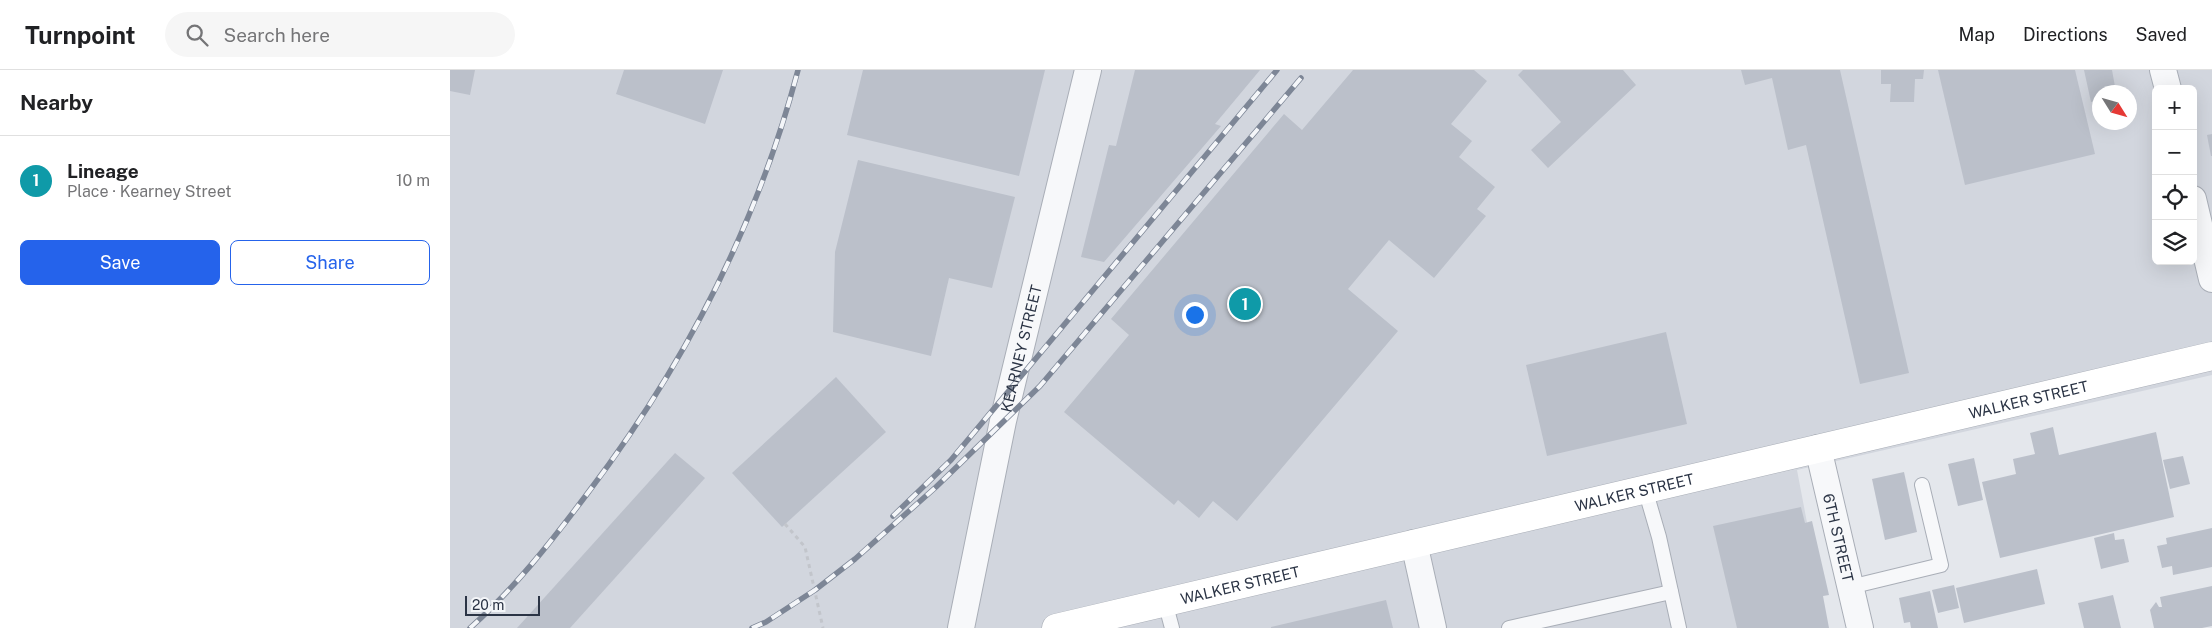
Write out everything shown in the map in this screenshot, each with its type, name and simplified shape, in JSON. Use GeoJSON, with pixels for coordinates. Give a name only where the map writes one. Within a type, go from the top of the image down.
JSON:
{"type":"FeatureCollection","features":[{"type":"Feature","properties":{"kind":"main road","name":"WALKER STREET"},"geometry":{"type":"LineString","coordinates":[[1056,628],[2212,356]]}},
{"type":"Feature","properties":{"kind":"street","name":"KEARNEY STREET"},"geometry":{"type":"LineString","coordinates":[[961,628],[1003,421],[1088,70]]}},
{"type":"Feature","properties":{"kind":"street"},"geometry":{"type":"LineString","coordinates":[[2163,70],[2167,85]]}},
{"type":"Feature","properties":{"kind":"street"},"geometry":{"type":"LineString","coordinates":[[2197,216],[2212,279]]}},
{"type":"Feature","properties":{"kind":"street","name":"6TH STREET"},"geometry":{"type":"LineString","coordinates":[[1818,448],[1860,628]]}},
{"type":"Feature","properties":{"kind":"street"},"geometry":{"type":"LineString","coordinates":[[1414,543],[1433,628]]}},
{"type":"Feature","properties":{"kind":"lane"},"geometry":{"type":"LineString","coordinates":[[1850,587],[1941,565],[1922,485]]}},
{"type":"Feature","properties":{"kind":"lane"},"geometry":{"type":"LineString","coordinates":[[1645,488],[1679,628]]}},
{"type":"Feature","properties":{"kind":"lane"},"geometry":{"type":"LineString","coordinates":[[1509,628],[1671,592]]}},
{"type":"Feature","properties":{"kind":"lane"},"geometry":{"type":"LineString","coordinates":[[1165,602],[1172,628]]}},
{"type":"Feature","properties":{"kind":"path"},"geometry":{"type":"LineString","coordinates":[[785,524],[805,547],[823,628]]}},
{"type":"Feature","properties":{"kind":"shaded area"},"geometry":{"type":"Polygon","coordinates":[[[450,70],[2212,70],[2212,375],[1797,470],[1827,628],[450,628],[450,70]]]}},
{"type":"Feature","properties":{"kind":"building"},"geometry":{"type":"Polygon","coordinates":[[[450,70],[475,70],[470,95],[450,91],[450,70]]]}},
{"type":"Feature","properties":{"kind":"building"},"geometry":{"type":"Polygon","coordinates":[[[624,70],[723,70],[705,124],[616,94],[624,70]]]}},
{"type":"Feature","properties":{"kind":"building"},"geometry":{"type":"Polygon","coordinates":[[[863,70],[1045,70],[1019,176],[847,135],[863,70]]]}},
{"type":"Feature","properties":{"kind":"building"},"geometry":{"type":"Polygon","coordinates":[[[1135,70],[1260,70],[1215,124],[1221,126],[1104,262],[1081,257],[1109,145],[1116,146],[1135,70]]]}},
{"type":"Feature","properties":{"kind":"building"},"geometry":{"type":"Polygon","coordinates":[[[1353,70],[1474,70],[1487,81],[1451,124],[1472,141],[1459,157],[1495,187],[1477,209],[1486,216],[1434,278],[1389,240],[1348,289],[1398,331],[1237,521],[1213,501],[1199,518],[1178,500],[1174,505],[1064,412],[1129,335],[1111,319],[1284,114],[1302,130],[1353,70]]]}},
{"type":"Feature","properties":{"kind":"building"},"geometry":{"type":"Polygon","coordinates":[[[1523,70],[1623,70],[1636,85],[1548,168],[1531,150],[1561,122],[1518,75],[1523,70]]]}},
{"type":"Feature","properties":{"kind":"building"},"geometry":{"type":"Polygon","coordinates":[[[1741,70],[1840,70],[1909,373],[1860,384],[1806,145],[1788,150],[1772,78],[1745,85],[1741,70]]]}},
{"type":"Feature","properties":{"kind":"building"},"geometry":{"type":"Polygon","coordinates":[[[1881,70],[1924,70],[1923,79],[1915,79],[1914,102],[1890,102],[1891,84],[1881,84],[1881,70]]]}},
{"type":"Feature","properties":{"kind":"building"},"geometry":{"type":"Polygon","coordinates":[[[1938,70],[2075,70],[2095,154],[1965,185],[1938,70]]]}},
{"type":"Feature","properties":{"kind":"building"},"geometry":{"type":"Polygon","coordinates":[[[2084,70],[2112,70],[2115,85],[2092,85],[2091,102],[2084,70]]]}},
{"type":"Feature","properties":{"kind":"building"},"geometry":{"type":"Polygon","coordinates":[[[2212,134],[2212,156],[2211,156],[2207,135],[2212,134]]]}},
{"type":"Feature","properties":{"kind":"building"},"geometry":{"type":"Polygon","coordinates":[[[858,160],[1015,197],[992,288],[949,278],[931,356],[833,332],[835,252],[858,160]]]}},
{"type":"Feature","properties":{"kind":"building"},"geometry":{"type":"Polygon","coordinates":[[[1666,332],[1687,424],[1547,456],[1526,365],[1666,332]]]}},
{"type":"Feature","properties":{"kind":"building"},"geometry":{"type":"Polygon","coordinates":[[[836,377],[886,432],[782,527],[732,473],[836,377]]]}},
{"type":"Feature","properties":{"kind":"building"},"geometry":{"type":"Polygon","coordinates":[[[2053,427],[2059,455],[2156,432],[2174,517],[2000,558],[1982,482],[2016,474],[2013,459],[2035,454],[2030,433],[2053,427]]]}},
{"type":"Feature","properties":{"kind":"building"},"geometry":{"type":"Polygon","coordinates":[[[675,453],[705,478],[570,628],[517,628],[675,453]]]}},
{"type":"Feature","properties":{"kind":"building"},"geometry":{"type":"Polygon","coordinates":[[[2183,456],[2190,484],[2170,489],[2163,460],[2183,456]]]}},
{"type":"Feature","properties":{"kind":"building"},"geometry":{"type":"Polygon","coordinates":[[[1974,458],[1983,500],[1958,506],[1948,464],[1974,458]]]}},
{"type":"Feature","properties":{"kind":"building"},"geometry":{"type":"Polygon","coordinates":[[[1904,472],[1917,532],[1885,540],[1872,479],[1904,472]]]}},
{"type":"Feature","properties":{"kind":"building"},"geometry":{"type":"Polygon","coordinates":[[[1801,507],[1805,523],[1812,521],[1829,595],[1823,596],[1829,628],[1737,628],[1713,526],[1801,507]]]}},
{"type":"Feature","properties":{"kind":"building"},"geometry":{"type":"Polygon","coordinates":[[[2212,528],[2212,567],[2173,575],[2172,566],[2162,568],[2157,546],[2167,544],[2166,538],[2212,528]]]}},
{"type":"Feature","properties":{"kind":"building"},"geometry":{"type":"Polygon","coordinates":[[[2114,533],[2115,540],[2124,539],[2129,562],[2101,569],[2094,538],[2114,533]]]}},
{"type":"Feature","properties":{"kind":"building"},"geometry":{"type":"Polygon","coordinates":[[[2037,569],[2045,604],[1964,623],[1956,588],[2037,569]]]}},
{"type":"Feature","properties":{"kind":"building"},"geometry":{"type":"Polygon","coordinates":[[[1954,585],[1959,608],[1938,613],[1932,590],[1954,585]]]}},
{"type":"Feature","properties":{"kind":"building"},"geometry":{"type":"Polygon","coordinates":[[[2212,586],[2212,626],[2202,628],[2154,628],[2150,610],[2156,602],[2159,607],[2162,607],[2160,597],[2212,586]]]}},
{"type":"Feature","properties":{"kind":"building"},"geometry":{"type":"Polygon","coordinates":[[[1930,591],[1938,628],[1911,628],[1910,622],[1904,623],[1899,598],[1930,591]]]}},
{"type":"Feature","properties":{"kind":"building"},"geometry":{"type":"Polygon","coordinates":[[[2113,595],[2121,628],[2084,628],[2078,603],[2113,595]]]}},
{"type":"Feature","properties":{"kind":"building"},"geometry":{"type":"Polygon","coordinates":[[[1386,600],[1393,628],[1271,628],[1271,627],[1386,600]]]}},
{"type":"Feature","properties":{"kind":"railway"},"geometry":{"type":"LineString","coordinates":[[470,628],[517,581],[573,512],[622,445],[686,345],[739,239],[781,128],[798,70]]}},
{"type":"Feature","properties":{"kind":"railway"},"geometry":{"type":"LineString","coordinates":[[893,516],[951,460],[1277,70]]}},
{"type":"Feature","properties":{"kind":"railway"},"geometry":{"type":"LineString","coordinates":[[752,628],[766,622],[815,590],[855,559],[936,487],[1040,386],[1301,78]]}},
{"type":"Feature","properties":{"kind":"place","name":"Lineage"},"geometry":{"type":"Point","coordinates":[1245,304]}}]}
